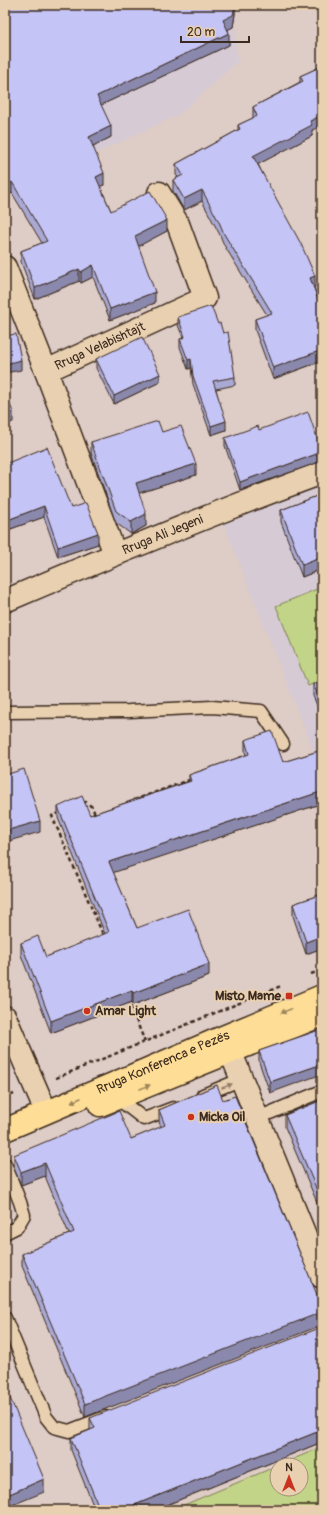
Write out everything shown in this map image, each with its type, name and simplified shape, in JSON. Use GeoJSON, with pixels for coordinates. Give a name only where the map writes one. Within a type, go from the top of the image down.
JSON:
{"type":"FeatureCollection","features":[{"type":"Feature","properties":{"kind":"main road","name":"Rruga Konferenca e Pezës"},"geometry":{"type":"LineString","coordinates":[[5,1130],[322,996]]}},
{"type":"Feature","properties":{"kind":"main road","name":"Rruga Konferenca e Pezës"},"geometry":{"type":"LineString","coordinates":[[5,1145],[117,1098],[322,1016]]}},
{"type":"Feature","properties":{"kind":"street","name":"Rruga Velabishtajt"},"geometry":{"type":"LineString","coordinates":[[115,554],[46,371],[205,298],[178,224],[159,193]]}},
{"type":"Feature","properties":{"kind":"street"},"geometry":{"type":"LineString","coordinates":[[5,266],[46,371]]}},
{"type":"Feature","properties":{"kind":"street","name":"Rruga Ali Jegeni"},"geometry":{"type":"LineString","coordinates":[[5,601],[220,511],[322,473]]}},
{"type":"Feature","properties":{"kind":"street"},"geometry":{"type":"LineString","coordinates":[[5,1017],[46,1112]]}},
{"type":"Feature","properties":{"kind":"street"},"geometry":{"type":"LineString","coordinates":[[231,1053],[322,1277]]}},
{"type":"Feature","properties":{"kind":"lane"},"geometry":{"type":"LineString","coordinates":[[5,712],[128,711],[212,706],[261,711],[283,744]]}},
{"type":"Feature","properties":{"kind":"lane"},"geometry":{"type":"LineString","coordinates":[[117,1098],[144,1119],[242,1080]]}},
{"type":"Feature","properties":{"kind":"lane"},"geometry":{"type":"LineString","coordinates":[[258,1118],[322,1091]]}},
{"type":"Feature","properties":{"kind":"lane"},"geometry":{"type":"LineString","coordinates":[[5,1164],[24,1215],[17,1227],[5,1233]]}},
{"type":"Feature","properties":{"kind":"lane"},"geometry":{"type":"LineString","coordinates":[[5,1318],[46,1417],[54,1427],[69,1431],[114,1414]]}},
{"type":"Feature","properties":{"kind":"path"},"geometry":{"type":"LineString","coordinates":[[132,801],[198,777]]}},
{"type":"Feature","properties":{"kind":"path"},"geometry":{"type":"LineString","coordinates":[[79,805],[86,802],[92,807],[96,814],[103,812]]}},
{"type":"Feature","properties":{"kind":"path"},"geometry":{"type":"LineString","coordinates":[[65,810],[52,816],[105,939]]}},
{"type":"Feature","properties":{"kind":"path"},"geometry":{"type":"LineString","coordinates":[[307,976],[322,970]]}},
{"type":"Feature","properties":{"kind":"path"},"geometry":{"type":"LineString","coordinates":[[5,1098],[285,985]]}},
{"type":"Feature","properties":{"kind":"path"},"geometry":{"type":"LineString","coordinates":[[128,998],[145,1042]]}},
{"type":"Feature","properties":{"kind":"shaded area"},"geometry":{"type":"Polygon","coordinates":[[[5,5],[235,14],[236,50],[239,60],[180,114],[41,179],[5,5]]]}},
{"type":"Feature","properties":{"kind":"shaded area"},"geometry":{"type":"Polygon","coordinates":[[[322,485],[322,761],[318,762],[224,524],[322,485]]]}},
{"type":"Feature","properties":{"kind":"green space"},"geometry":{"type":"Polygon","coordinates":[[[322,587],[322,680],[308,686],[276,606],[322,587]]]}},
{"type":"Feature","properties":{"kind":"green space"},"geometry":{"type":"Polygon","coordinates":[[[322,1447],[322,1510],[172,1510],[269,1469],[269,1497],[309,1497],[309,1457],[298,1457],[322,1447]]]}},
{"type":"Feature","properties":{"kind":"building"},"geometry":{"type":"Polygon","coordinates":[[[5,5],[235,5],[233,15],[223,20],[229,33],[97,96],[111,126],[89,137],[104,173],[96,177],[111,211],[150,191],[167,220],[135,236],[155,292],[110,309],[93,265],[81,272],[79,269],[35,288],[21,251],[47,241],[12,182],[5,185],[5,5]]]}},
{"type":"Feature","properties":{"kind":"building"},"geometry":{"type":"Polygon","coordinates":[[[322,66],[322,115],[310,121],[312,125],[253,156],[301,244],[315,276],[310,278],[322,310],[322,350],[273,368],[255,319],[272,313],[224,234],[202,190],[184,199],[173,180],[183,175],[176,164],[240,129],[238,125],[257,116],[253,107],[303,81],[300,76],[322,66]]]}},
{"type":"Feature","properties":{"kind":"building"},"geometry":{"type":"Polygon","coordinates":[[[211,306],[218,324],[220,323],[223,333],[228,332],[235,377],[213,381],[226,421],[211,426],[193,376],[191,359],[188,360],[180,339],[185,337],[178,317],[211,306]]]}},
{"type":"Feature","properties":{"kind":"building"},"geometry":{"type":"Polygon","coordinates":[[[16,334],[21,360],[5,364],[5,336],[16,334]]]}},
{"type":"Feature","properties":{"kind":"building"},"geometry":{"type":"Polygon","coordinates":[[[142,337],[160,374],[114,396],[96,359],[142,337]]]}},
{"type":"Feature","properties":{"kind":"building"},"geometry":{"type":"Polygon","coordinates":[[[5,392],[13,412],[5,415],[5,392]]]}},
{"type":"Feature","properties":{"kind":"building"},"geometry":{"type":"Polygon","coordinates":[[[308,412],[322,452],[240,482],[225,438],[258,426],[259,430],[308,412]]]}},
{"type":"Feature","properties":{"kind":"building"},"geometry":{"type":"Polygon","coordinates":[[[158,421],[162,432],[181,426],[196,464],[136,483],[146,514],[131,522],[116,511],[91,442],[158,421]]]}},
{"type":"Feature","properties":{"kind":"building"},"geometry":{"type":"Polygon","coordinates":[[[47,447],[71,508],[86,503],[98,533],[58,547],[44,506],[5,521],[5,464],[47,447]]]}},
{"type":"Feature","properties":{"kind":"building"},"geometry":{"type":"Polygon","coordinates":[[[322,494],[322,557],[302,565],[281,510],[322,494]]]}},
{"type":"Feature","properties":{"kind":"building"},"geometry":{"type":"Polygon","coordinates":[[[322,681],[322,705],[313,684],[322,681]]]}},
{"type":"Feature","properties":{"kind":"building"},"geometry":{"type":"Polygon","coordinates":[[[272,731],[283,762],[322,750],[322,798],[320,792],[109,862],[137,928],[188,909],[209,964],[133,993],[132,990],[51,1021],[21,943],[38,936],[46,957],[109,932],[58,807],[82,796],[90,815],[191,781],[189,775],[249,754],[245,740],[272,731]]]}},
{"type":"Feature","properties":{"kind":"building"},"geometry":{"type":"Polygon","coordinates":[[[24,769],[40,821],[5,831],[5,775],[24,769]]]}},
{"type":"Feature","properties":{"kind":"building"},"geometry":{"type":"Polygon","coordinates":[[[322,894],[322,936],[306,942],[293,904],[322,894]]]}},
{"type":"Feature","properties":{"kind":"building"},"geometry":{"type":"Polygon","coordinates":[[[322,1029],[322,1064],[270,1082],[259,1051],[322,1029]]]}},
{"type":"Feature","properties":{"kind":"building"},"geometry":{"type":"Polygon","coordinates":[[[217,1085],[223,1100],[235,1096],[320,1302],[318,1302],[322,1312],[85,1404],[22,1254],[74,1232],[45,1163],[21,1172],[14,1155],[119,1111],[131,1139],[165,1125],[159,1110],[217,1085]]]}},
{"type":"Feature","properties":{"kind":"building"},"geometry":{"type":"Polygon","coordinates":[[[322,1100],[322,1194],[319,1195],[285,1115],[322,1100]]]}},
{"type":"Feature","properties":{"kind":"building"},"geometry":{"type":"Polygon","coordinates":[[[322,1327],[322,1430],[122,1510],[100,1510],[71,1438],[95,1428],[90,1418],[322,1327]]]}},
{"type":"Feature","properties":{"kind":"building"},"geometry":{"type":"Polygon","coordinates":[[[5,1386],[44,1479],[5,1496],[5,1386]]]}},
{"type":"Feature","properties":{"kind":"place","name":"Misto Mame"},"geometry":{"type":"Point","coordinates":[289,996]}},
{"type":"Feature","properties":{"kind":"place","name":"Amar Light"},"geometry":{"type":"Point","coordinates":[87,1011]}},
{"type":"Feature","properties":{"kind":"place","name":"Micka Oil"},"geometry":{"type":"Point","coordinates":[191,1117]}}]}
